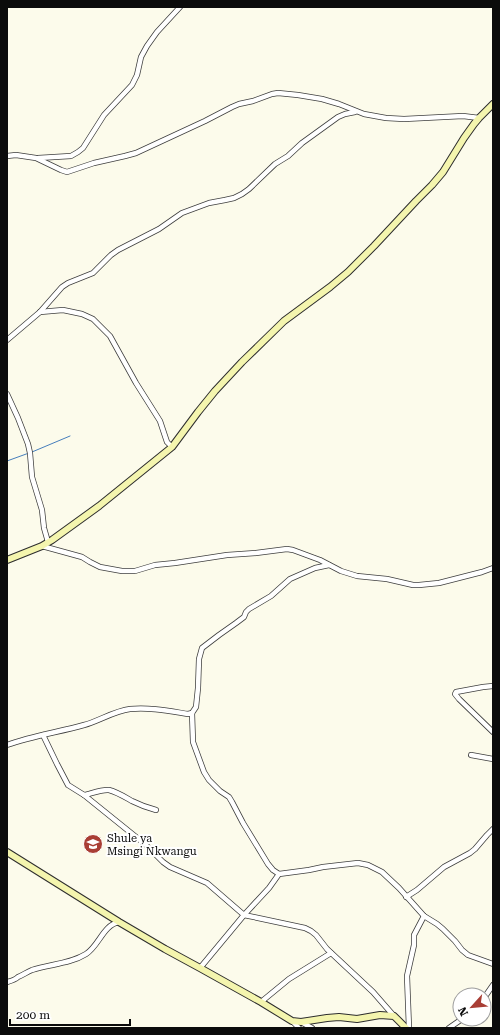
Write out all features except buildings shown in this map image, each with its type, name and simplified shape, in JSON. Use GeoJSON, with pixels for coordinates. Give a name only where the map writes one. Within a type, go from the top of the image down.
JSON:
{"type":"FeatureCollection","features":[{"type":"Feature","properties":{"kind":"street"},"geometry":{"type":"LineString","coordinates":[[7,156],[16,155],[36,158],[52,158],[71,156],[83,148],[104,115],[132,85],[137,75],[141,57],[147,46],[157,32],[180,7]]}},
{"type":"Feature","properties":{"kind":"street"},"geometry":{"type":"LineString","coordinates":[[36,158],[65,172],[70,172],[94,163],[136,152],[200,124],[239,104],[278,93],[322,99],[339,104],[356,112],[395,120],[448,116],[479,118]]}},
{"type":"Feature","properties":{"kind":"street"},"geometry":{"type":"LineString","coordinates":[[7,560],[42,546],[48,542],[99,506],[172,447],[211,396],[242,362],[284,321],[348,272],[374,246],[443,172],[464,138],[479,118],[493,104]]}},
{"type":"Feature","properties":{"kind":"street"},"geometry":{"type":"LineString","coordinates":[[7,340],[40,312],[62,287],[68,283],[93,274],[111,255],[118,250],[159,229],[182,213],[209,203],[234,198],[242,194],[275,164],[288,156],[302,143],[338,117],[356,112]]}},
{"type":"Feature","properties":{"kind":"street"},"geometry":{"type":"LineString","coordinates":[[40,312],[63,310],[82,314],[93,319],[110,336],[136,383],[160,421],[167,442],[172,447]]}},
{"type":"Feature","properties":{"kind":"street"},"geometry":{"type":"LineString","coordinates":[[7,394],[28,444],[32,477],[42,510],[44,528],[48,542]]}},
{"type":"Feature","properties":{"kind":"street"},"geometry":{"type":"LineString","coordinates":[[42,546],[82,557],[100,567],[122,571],[135,571],[155,565],[227,555],[287,549],[357,576],[387,579],[413,585],[439,583],[493,568]]}},
{"type":"Feature","properties":{"kind":"street"},"geometry":{"type":"LineString","coordinates":[[329,565],[315,568],[290,579],[271,596],[249,609],[244,617],[202,648],[199,659],[196,708],[192,713],[193,742],[204,772],[209,780],[220,791],[229,797],[261,853],[273,870],[279,874],[337,865],[358,863],[368,865],[382,872],[399,888],[424,916],[443,929],[468,955],[493,964]]}},
{"type":"Feature","properties":{"kind":"street"},"geometry":{"type":"LineString","coordinates":[[493,686],[456,692],[455,694],[493,732]]}},
{"type":"Feature","properties":{"kind":"street"},"geometry":{"type":"LineString","coordinates":[[7,745],[85,725],[127,709],[135,708],[188,714],[192,713]]}},
{"type":"Feature","properties":{"kind":"street"},"geometry":{"type":"LineString","coordinates":[[43,735],[68,785],[84,795],[146,845],[163,862],[170,867],[208,883],[244,915],[304,928],[312,932],[330,953],[373,992],[406,1028]]}},
{"type":"Feature","properties":{"kind":"street"},"geometry":{"type":"LineString","coordinates":[[471,755],[493,759]]}},
{"type":"Feature","properties":{"kind":"street"},"geometry":{"type":"LineString","coordinates":[[84,795],[110,790],[144,807],[156,810]]}},
{"type":"Feature","properties":{"kind":"street"},"geometry":{"type":"LineString","coordinates":[[406,897],[417,890],[444,867],[476,849],[493,829]]}},
{"type":"Feature","properties":{"kind":"street"},"geometry":{"type":"LineString","coordinates":[[7,852],[165,949],[261,1002],[292,1021],[312,1028]]}},
{"type":"Feature","properties":{"kind":"street"},"geometry":{"type":"LineString","coordinates":[[200,968],[244,915],[269,888],[279,874]]}},
{"type":"Feature","properties":{"kind":"street"},"geometry":{"type":"LineString","coordinates":[[409,1028],[407,976],[414,945],[414,935],[424,916]]}},
{"type":"Feature","properties":{"kind":"street"},"geometry":{"type":"LineString","coordinates":[[7,982],[32,970],[82,956],[94,947],[109,927],[114,923],[119,922]]}},
{"type":"Feature","properties":{"kind":"street"},"geometry":{"type":"LineString","coordinates":[[261,1002],[288,979],[330,953]]}},
{"type":"Feature","properties":{"kind":"street"},"geometry":{"type":"LineString","coordinates":[[300,1025],[327,1018],[357,1019],[380,1015],[394,1016]]}},
{"type":"Feature","properties":{"kind":"waterway"},"geometry":{"type":"LineString","coordinates":[[32,452],[70,436]]}},
{"type":"Feature","properties":{"kind":"waterway"},"geometry":{"type":"LineString","coordinates":[[7,461],[29,453]]}},
{"type":"Feature","properties":{"kind":"place","name":"Shule ya Msingi Nkwangu"},"geometry":{"type":"Point","coordinates":[93,844]}}]}
